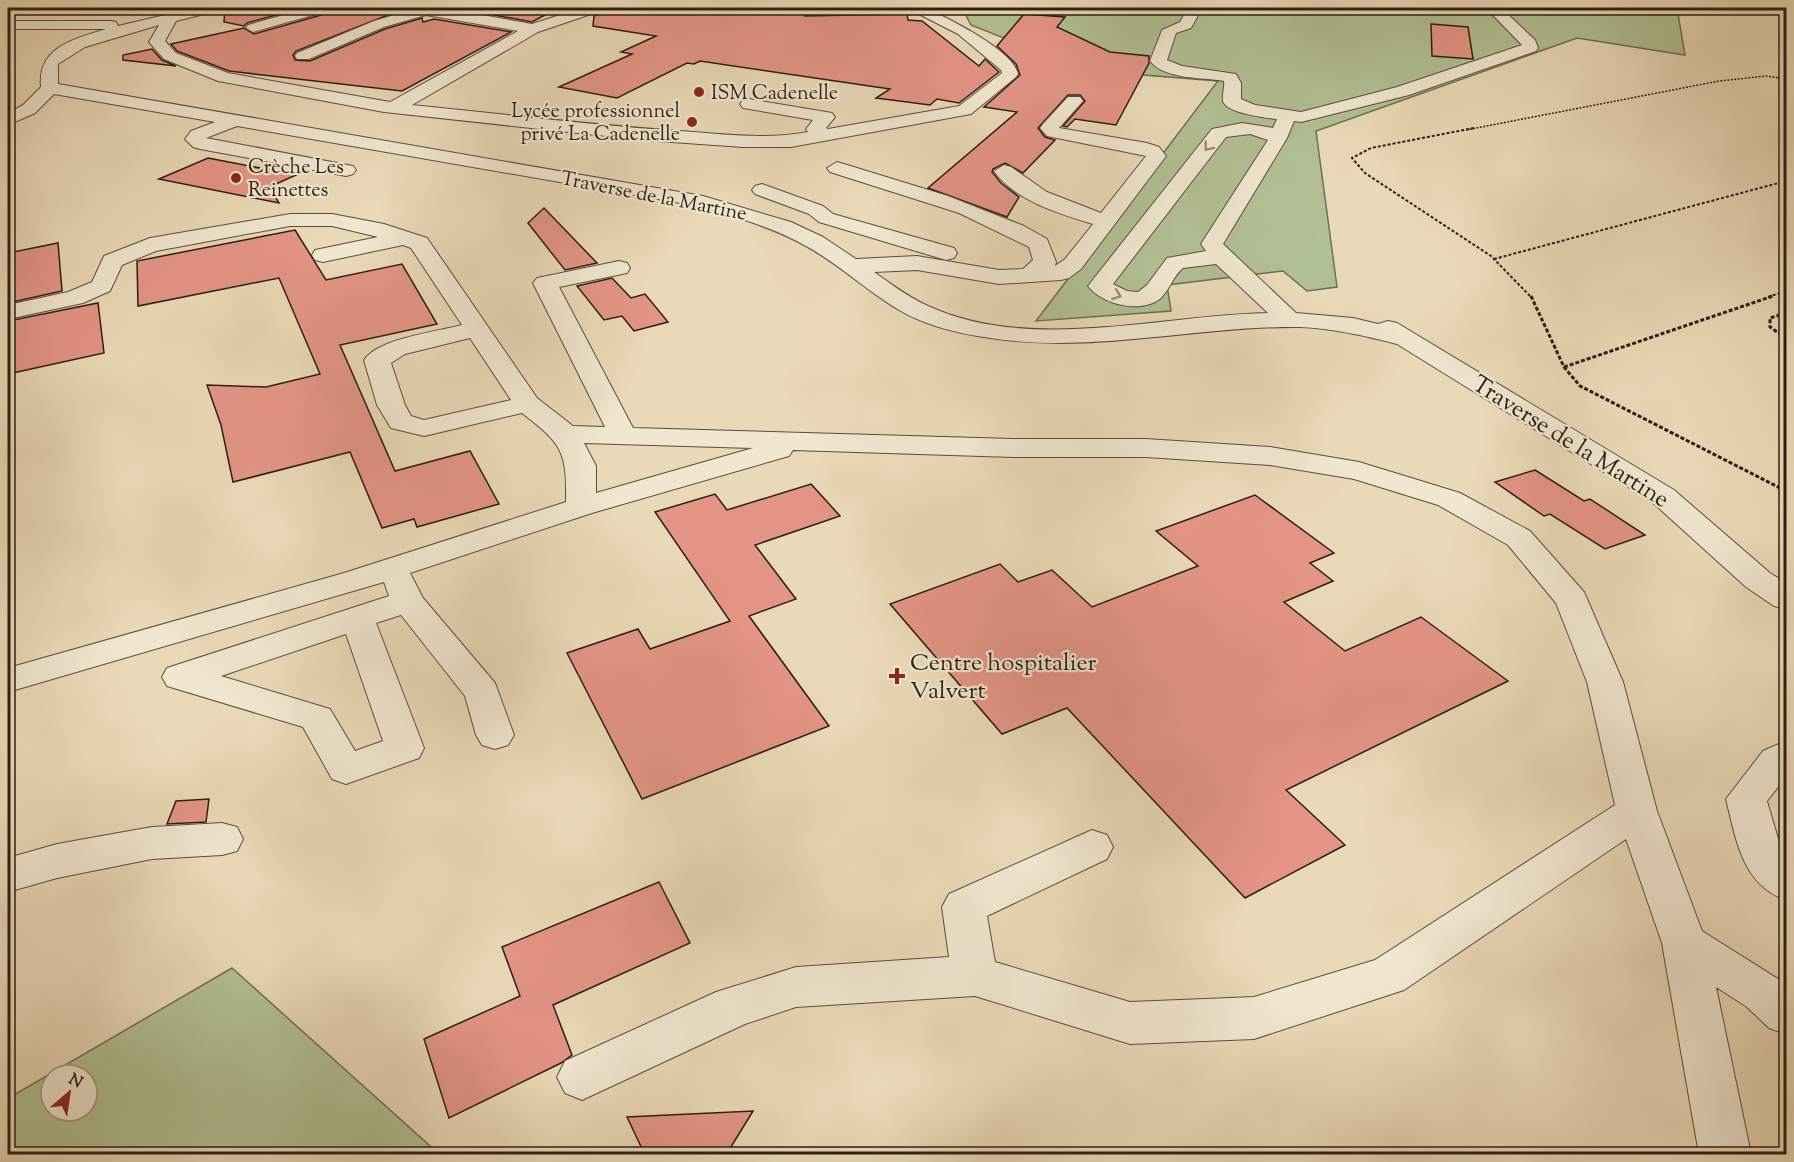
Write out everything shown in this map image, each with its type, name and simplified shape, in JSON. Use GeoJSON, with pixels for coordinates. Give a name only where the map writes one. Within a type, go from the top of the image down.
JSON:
{"type":"FeatureCollection","features":[{"type":"Feature","properties":{"kind":"street"},"geometry":{"type":"LineString","coordinates":[[8,120],[29,109],[50,88],[48,72],[56,56],[91,39],[211,8]]}},
{"type":"Feature","properties":{"kind":"street"},"geometry":{"type":"LineString","coordinates":[[254,28],[321,8]]}},
{"type":"Feature","properties":{"kind":"street"},"geometry":{"type":"LineString","coordinates":[[406,8],[430,9],[533,29]]}},
{"type":"Feature","properties":{"kind":"street"},"geometry":{"type":"LineString","coordinates":[[393,108],[533,29],[595,8]]}},
{"type":"Feature","properties":{"kind":"street"},"geometry":{"type":"LineString","coordinates":[[12,24],[135,27],[160,40],[170,56],[187,65],[224,77],[393,108],[643,134],[791,141],[965,110],[1010,74],[1007,65],[963,31],[920,10],[922,8]]}},
{"type":"Feature","properties":{"kind":"street"},"geometry":{"type":"LineString","coordinates":[[1195,8],[1186,25],[1170,30],[1158,61],[1163,66],[1175,69],[1230,78],[1232,102],[1251,110],[1301,117],[1403,91],[1530,48],[1530,43],[1493,8]]}},
{"type":"Feature","properties":{"kind":"street"},"geometry":{"type":"LineString","coordinates":[[303,56],[379,24],[430,9]]}},
{"type":"Feature","properties":{"kind":"street"},"geometry":{"type":"LineString","coordinates":[[12,24],[36,13]]}},
{"type":"Feature","properties":{"kind":"street"},"geometry":{"type":"LineString","coordinates":[[142,50],[160,40],[170,18]]}},
{"type":"Feature","properties":{"kind":"street"},"geometry":{"type":"LineString","coordinates":[[408,79],[422,93]]}},
{"type":"Feature","properties":{"kind":"street","name":"Traverse de la Martine"},"geometry":{"type":"LineString","coordinates":[[50,88],[237,119],[733,209],[775,222],[815,242],[909,306],[939,319],[1003,333],[1078,336],[1283,314],[1359,325],[1406,339],[1663,496],[1758,580],[1786,598]]}},
{"type":"Feature","properties":{"kind":"street","name":"Traverse de la Martine"},"geometry":{"type":"LineString","coordinates":[[29,109],[120,99]]}},
{"type":"Feature","properties":{"kind":"street"},"geometry":{"type":"LineString","coordinates":[[851,266],[917,263],[999,277],[1061,273],[1073,264],[1156,156],[1152,151],[1140,147],[1053,132],[1049,128],[1074,101]]}},
{"type":"Feature","properties":{"kind":"street"},"geometry":{"type":"LineString","coordinates":[[749,104],[825,117],[815,129],[825,135]]}},
{"type":"Feature","properties":{"kind":"street"},"geometry":{"type":"LineString","coordinates":[[1283,314],[1222,257],[1212,244],[1278,138],[1288,115]]}},
{"type":"Feature","properties":{"kind":"street"},"geometry":{"type":"LineString","coordinates":[[237,119],[198,135],[194,139],[200,143],[227,148],[227,155],[246,159],[268,156],[346,170]]}},
{"type":"Feature","properties":{"kind":"street"},"geometry":{"type":"LineString","coordinates":[[757,124],[789,129],[791,141]]}},
{"type":"Feature","properties":{"kind":"street"},"geometry":{"type":"LineString","coordinates":[[1222,257],[1182,260],[1172,265],[1152,293],[1141,297],[1123,298],[1100,286],[1219,133],[1230,129],[1252,129],[1271,133],[1278,138]]}},
{"type":"Feature","properties":{"kind":"street"},"geometry":{"type":"LineString","coordinates":[[837,168],[984,216],[1023,234],[1040,244],[1045,262],[1028,276]]}},
{"type":"Feature","properties":{"kind":"street"},"geometry":{"type":"LineString","coordinates":[[1004,171],[1031,193],[1074,211],[1107,220]]}},
{"type":"Feature","properties":{"kind":"street"},"geometry":{"type":"LineString","coordinates":[[762,190],[816,210],[826,218],[951,255],[962,261],[956,271]]}},
{"type":"Feature","properties":{"kind":"street"},"geometry":{"type":"LineString","coordinates":[[8,312],[75,298],[102,286],[112,261],[150,245],[290,220],[332,220],[376,228],[419,243],[526,404],[566,434],[581,466],[581,507]]}},
{"type":"Feature","properties":{"kind":"street"},"geometry":{"type":"LineString","coordinates":[[323,255],[405,238]]}},
{"type":"Feature","properties":{"kind":"street"},"geometry":{"type":"LineString","coordinates":[[619,268],[545,283],[623,435]]}},
{"type":"Feature","properties":{"kind":"street"},"geometry":{"type":"LineString","coordinates":[[478,329],[396,349],[376,360],[391,405],[401,422],[424,428],[526,404]]}},
{"type":"Feature","properties":{"kind":"street"},"geometry":{"type":"LineString","coordinates":[[566,434],[1013,448],[1146,447],[1270,456],[1359,471],[1449,500],[1519,538],[1572,600],[1605,682],[1637,811],[1684,943],[1725,1155]]}},
{"type":"Feature","properties":{"kind":"street"},"geometry":{"type":"LineString","coordinates":[[8,680],[395,568],[581,507],[805,442]]}},
{"type":"Feature","properties":{"kind":"street"},"geometry":{"type":"LineString","coordinates":[[395,568],[408,601],[482,692],[495,735]]}},
{"type":"Feature","properties":{"kind":"street"},"geometry":{"type":"LineString","coordinates":[[357,618],[405,748],[346,769],[316,718],[180,677],[346,622],[357,618],[408,601]]}},
{"type":"Feature","properties":{"kind":"street"},"geometry":{"type":"LineString","coordinates":[[1786,755],[1777,761],[1746,799],[1763,860],[1786,883]]}},
{"type":"Feature","properties":{"kind":"street"},"geometry":{"type":"LineString","coordinates":[[582,1077],[733,1007],[796,987],[975,976],[1130,1023],[1254,1018],[1388,976],[1637,811]]}},
{"type":"Feature","properties":{"kind":"street"},"geometry":{"type":"LineString","coordinates":[[8,875],[57,861],[152,843],[222,838]]}},
{"type":"Feature","properties":{"kind":"street"},"geometry":{"type":"LineString","coordinates":[[975,976],[964,908],[1092,847]]}},
{"type":"Feature","properties":{"kind":"street"},"geometry":{"type":"LineString","coordinates":[[1684,943],[1779,999]]}},
{"type":"Feature","properties":{"kind":"path"},"geometry":{"type":"LineString","coordinates":[[1786,79],[1755,76],[1719,81],[1371,148],[1352,158],[1365,173],[1494,259],[1531,296],[1564,367],[1580,386],[1786,491]]}},
{"type":"Feature","properties":{"kind":"path"},"geometry":{"type":"LineString","coordinates":[[1494,259],[1786,181]]}},
{"type":"Feature","properties":{"kind":"path"},"geometry":{"type":"LineString","coordinates":[[1564,367],[1786,291]]}},
{"type":"Feature","properties":{"kind":"path"},"geometry":{"type":"LineString","coordinates":[[1786,313],[1770,318],[1770,327],[1786,338]]}},
{"type":"Feature","properties":{"kind":"green space"},"geometry":{"type":"Polygon","coordinates":[[[965,8],[1677,8],[1685,55],[1577,38],[1316,131],[1337,287],[1307,291],[1283,271],[1167,285],[1171,311],[1036,321],[1218,81],[1030,66],[1014,42],[971,25],[963,10],[965,8]]]}},
{"type":"Feature","properties":{"kind":"green space"},"geometry":{"type":"Polygon","coordinates":[[[232,968],[439,1154],[8,1154],[8,1101],[12,1096],[39,1080],[39,1123],[99,1123],[99,1063],[69,1063],[232,968]]]}},
{"type":"Feature","properties":{"kind":"building"},"geometry":{"type":"Polygon","coordinates":[[[225,8],[302,8],[247,23],[244,26],[224,22],[225,8]]]}},
{"type":"Feature","properties":{"kind":"building"},"geometry":{"type":"Polygon","coordinates":[[[331,8],[406,8],[296,51],[293,55],[295,60],[310,61],[385,29],[422,18],[423,22],[434,19],[511,32],[402,91],[229,71],[177,51],[171,44],[244,28],[254,34],[328,13],[331,8]]]}},
{"type":"Feature","properties":{"kind":"building"},"geometry":{"type":"Polygon","coordinates":[[[476,8],[558,8],[532,22],[467,10],[476,8]]]}},
{"type":"Feature","properties":{"kind":"building"},"geometry":{"type":"Polygon","coordinates":[[[604,8],[820,8],[804,16],[907,14],[908,20],[922,21],[979,66],[985,59],[999,72],[959,103],[937,99],[930,105],[876,98],[890,89],[700,61],[694,64],[687,63],[617,98],[559,87],[632,54],[621,52],[656,36],[593,26],[594,16],[601,13],[604,8]]]}},
{"type":"Feature","properties":{"kind":"building"},"geometry":{"type":"Polygon","coordinates":[[[1024,14],[1065,17],[1057,27],[1110,52],[1149,56],[1149,63],[1116,125],[1075,119],[1067,127],[1063,126],[1085,101],[1080,95],[1068,95],[1038,128],[1045,137],[1055,140],[1023,173],[1005,163],[993,169],[992,172],[1001,183],[1019,197],[1007,217],[928,188],[1017,112],[984,107],[1020,75],[1016,64],[997,46],[1024,14]]]}},
{"type":"Feature","properties":{"kind":"building"},"geometry":{"type":"Polygon","coordinates":[[[1431,24],[1468,27],[1473,59],[1432,56],[1431,24]]]}},
{"type":"Feature","properties":{"kind":"building"},"geometry":{"type":"Polygon","coordinates":[[[152,49],[162,60],[176,66],[123,60],[123,55],[152,49]]]}},
{"type":"Feature","properties":{"kind":"building","name":"Crèche Les Reinettes"},"geometry":{"type":"Polygon","coordinates":[[[208,158],[296,175],[269,187],[279,203],[159,179],[208,158]]]}},
{"type":"Feature","properties":{"kind":"building"},"geometry":{"type":"Polygon","coordinates":[[[544,208],[597,263],[565,270],[528,223],[544,208]]]}},
{"type":"Feature","properties":{"kind":"building"},"geometry":{"type":"Polygon","coordinates":[[[295,230],[326,280],[402,264],[437,324],[340,345],[395,471],[470,451],[499,504],[417,527],[414,519],[382,528],[350,452],[233,482],[221,425],[207,385],[266,387],[320,374],[279,278],[138,306],[137,261],[295,230]]]}},
{"type":"Feature","properties":{"kind":"building"},"geometry":{"type":"Polygon","coordinates":[[[58,243],[62,291],[8,303],[8,253],[58,243]]]}},
{"type":"Feature","properties":{"kind":"building"},"geometry":{"type":"Polygon","coordinates":[[[612,278],[631,298],[645,294],[668,322],[634,331],[622,316],[604,320],[577,286],[612,278]]]}},
{"type":"Feature","properties":{"kind":"building"},"geometry":{"type":"Polygon","coordinates":[[[98,303],[104,353],[8,374],[8,321],[98,303]]]}},
{"type":"Feature","properties":{"kind":"building"},"geometry":{"type":"Polygon","coordinates":[[[1535,470],[1584,501],[1590,499],[1645,535],[1605,549],[1550,514],[1544,516],[1495,482],[1535,470]]]}},
{"type":"Feature","properties":{"kind":"building"},"geometry":{"type":"Polygon","coordinates":[[[811,484],[840,516],[755,545],[796,599],[749,616],[829,726],[642,799],[567,653],[638,629],[650,649],[730,621],[655,512],[715,494],[727,510],[811,484]]]}},
{"type":"Feature","properties":{"kind":"building"},"geometry":{"type":"Polygon","coordinates":[[[1255,495],[1334,553],[1310,563],[1333,581],[1284,602],[1345,651],[1421,617],[1508,681],[1286,790],[1345,845],[1245,898],[1067,708],[1002,734],[890,604],[1000,564],[1018,582],[1052,570],[1092,607],[1198,566],[1156,531],[1255,495]]]}},
{"type":"Feature","properties":{"kind":"building"},"geometry":{"type":"Polygon","coordinates":[[[209,799],[206,822],[167,824],[176,801],[209,799]]]}},
{"type":"Feature","properties":{"kind":"building"},"geometry":{"type":"Polygon","coordinates":[[[659,882],[690,943],[553,1005],[572,1055],[561,1063],[449,1118],[424,1039],[520,996],[502,947],[659,882]]]}},
{"type":"Feature","properties":{"kind":"building"},"geometry":{"type":"Polygon","coordinates":[[[753,1111],[726,1155],[645,1155],[627,1117],[753,1111]]]}},
{"type":"Feature","properties":{"kind":"place","name":"ISM Cadenelle"},"geometry":{"type":"Point","coordinates":[699,92]}},
{"type":"Feature","properties":{"kind":"place","name":"Lycée professionnel privé La Cadenelle"},"geometry":{"type":"Point","coordinates":[692,122]}},
{"type":"Feature","properties":{"kind":"place","name":"Crèche Les Reinettes"},"geometry":{"type":"Point","coordinates":[236,178]}},
{"type":"Feature","properties":{"kind":"place","name":"Centre hospitalier Valvert"},"geometry":{"type":"Point","coordinates":[897,676]}}]}
